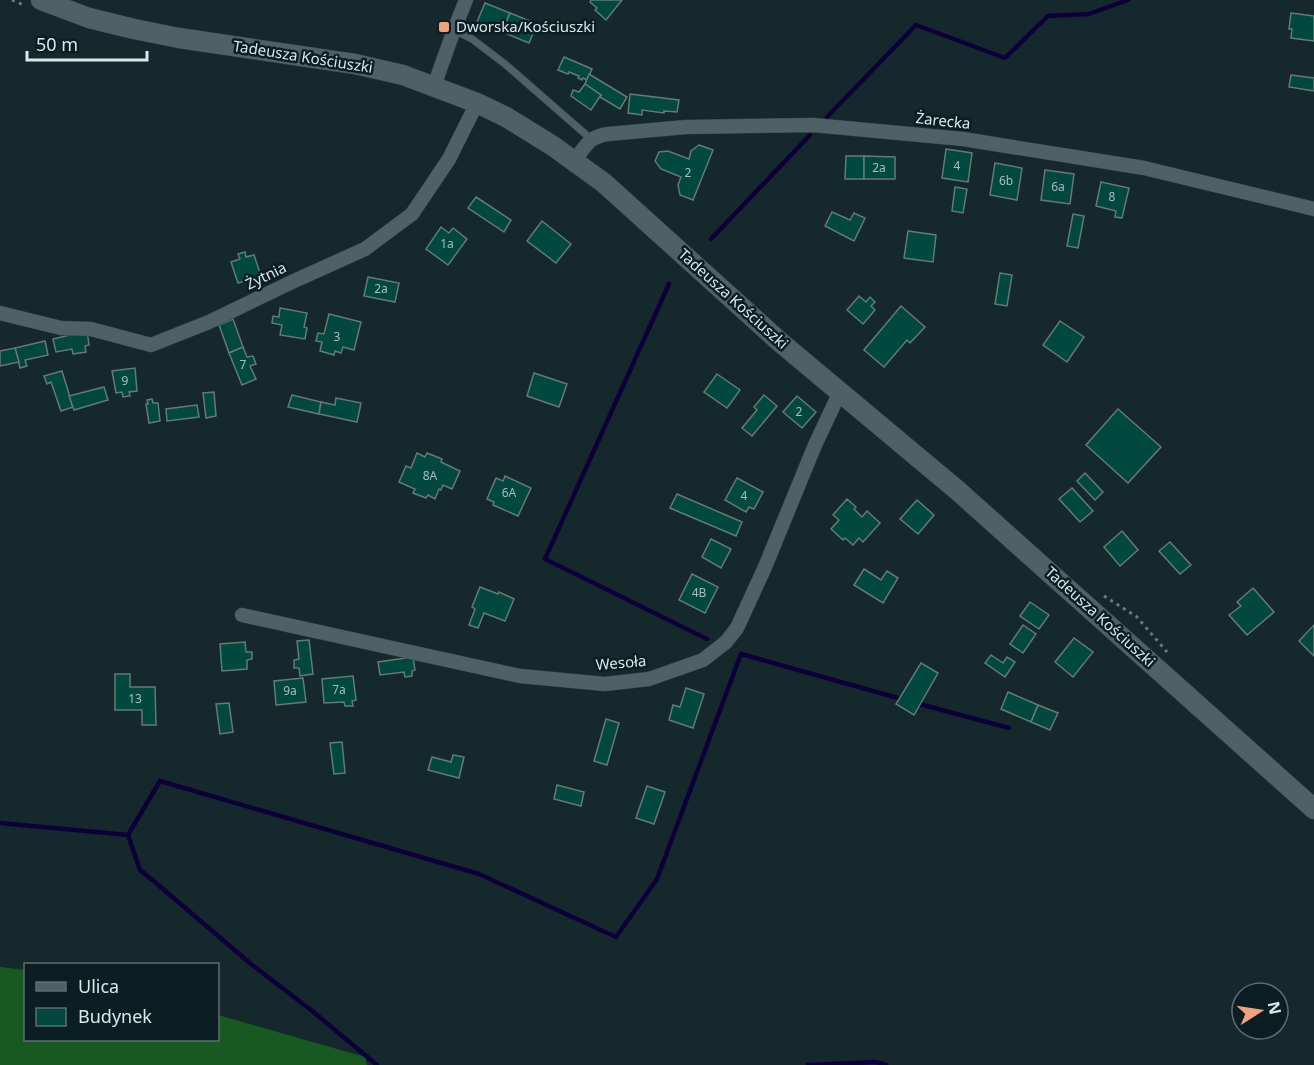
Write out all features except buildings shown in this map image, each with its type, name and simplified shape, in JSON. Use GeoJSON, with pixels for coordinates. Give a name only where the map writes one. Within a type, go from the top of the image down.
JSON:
{"type":"FeatureCollection","features":[{"type":"Feature","properties":{"kind":"main road","name":"Tadeusza Kościuszki"},"geometry":{"type":"LineString","coordinates":[[38,4],[179,38],[355,64],[403,75],[477,103],[531,132],[575,160],[604,183],[780,342],[957,490],[1314,809]]}},
{"type":"Feature","properties":{"kind":"street"},"geometry":{"type":"LineString","coordinates":[[434,86],[466,0]]}},
{"type":"Feature","properties":{"kind":"street","name":"Żytnia"},"geometry":{"type":"LineString","coordinates":[[0,313],[61,328],[91,328],[151,345],[209,322],[365,249],[412,214],[449,159],[477,103]]}},
{"type":"Feature","properties":{"kind":"street","name":"Żarecka"},"geometry":{"type":"LineString","coordinates":[[591,139],[599,135],[686,127],[813,125],[963,139],[1144,168],[1314,209]]}},
{"type":"Feature","properties":{"kind":"street"},"geometry":{"type":"LineString","coordinates":[[575,160],[591,139]]}},
{"type":"Feature","properties":{"kind":"street","name":"Wesoła"},"geometry":{"type":"LineString","coordinates":[[242,615],[520,676],[605,684],[650,679],[703,660],[726,642],[737,628],[840,392]]}},
{"type":"Feature","properties":{"kind":"lane"},"geometry":{"type":"LineString","coordinates":[[454,30],[472,39],[505,64],[591,139]]}},
{"type":"Feature","properties":{"kind":"path"},"geometry":{"type":"LineString","coordinates":[[12,0],[38,4]]}},
{"type":"Feature","properties":{"kind":"green space"},"geometry":{"type":"Polygon","coordinates":[[[0,967],[24,970],[24,1041],[219,1041],[219,1015],[365,1057],[367,1065],[0,1065],[0,967]]]}},
{"type":"Feature","properties":{"kind":"waterway"},"geometry":{"type":"LineString","coordinates":[[827,117],[916,25],[1005,58],[1048,16],[1089,14],[1128,0]]}},
{"type":"Feature","properties":{"kind":"waterway"},"geometry":{"type":"LineString","coordinates":[[711,239],[810,135]]}},
{"type":"Feature","properties":{"kind":"waterway"},"geometry":{"type":"LineString","coordinates":[[669,284],[545,559],[707,639]]}},
{"type":"Feature","properties":{"kind":"waterway"},"geometry":{"type":"LineString","coordinates":[[0,823],[128,835],[160,781],[479,874],[616,937],[657,879],[741,654],[905,700]]}},
{"type":"Feature","properties":{"kind":"waterway"},"geometry":{"type":"LineString","coordinates":[[916,703],[1009,728]]}},
{"type":"Feature","properties":{"kind":"waterway"},"geometry":{"type":"LineString","coordinates":[[128,835],[140,870],[251,964],[377,1065]]}},
{"type":"Feature","properties":{"kind":"waterway"},"geometry":{"type":"LineString","coordinates":[[808,1065],[876,1062],[886,1065]]}},
{"type":"Feature","properties":{"kind":"place","name":"Dworska/Kościuszki"},"geometry":{"type":"Point","coordinates":[444,27]}}]}
